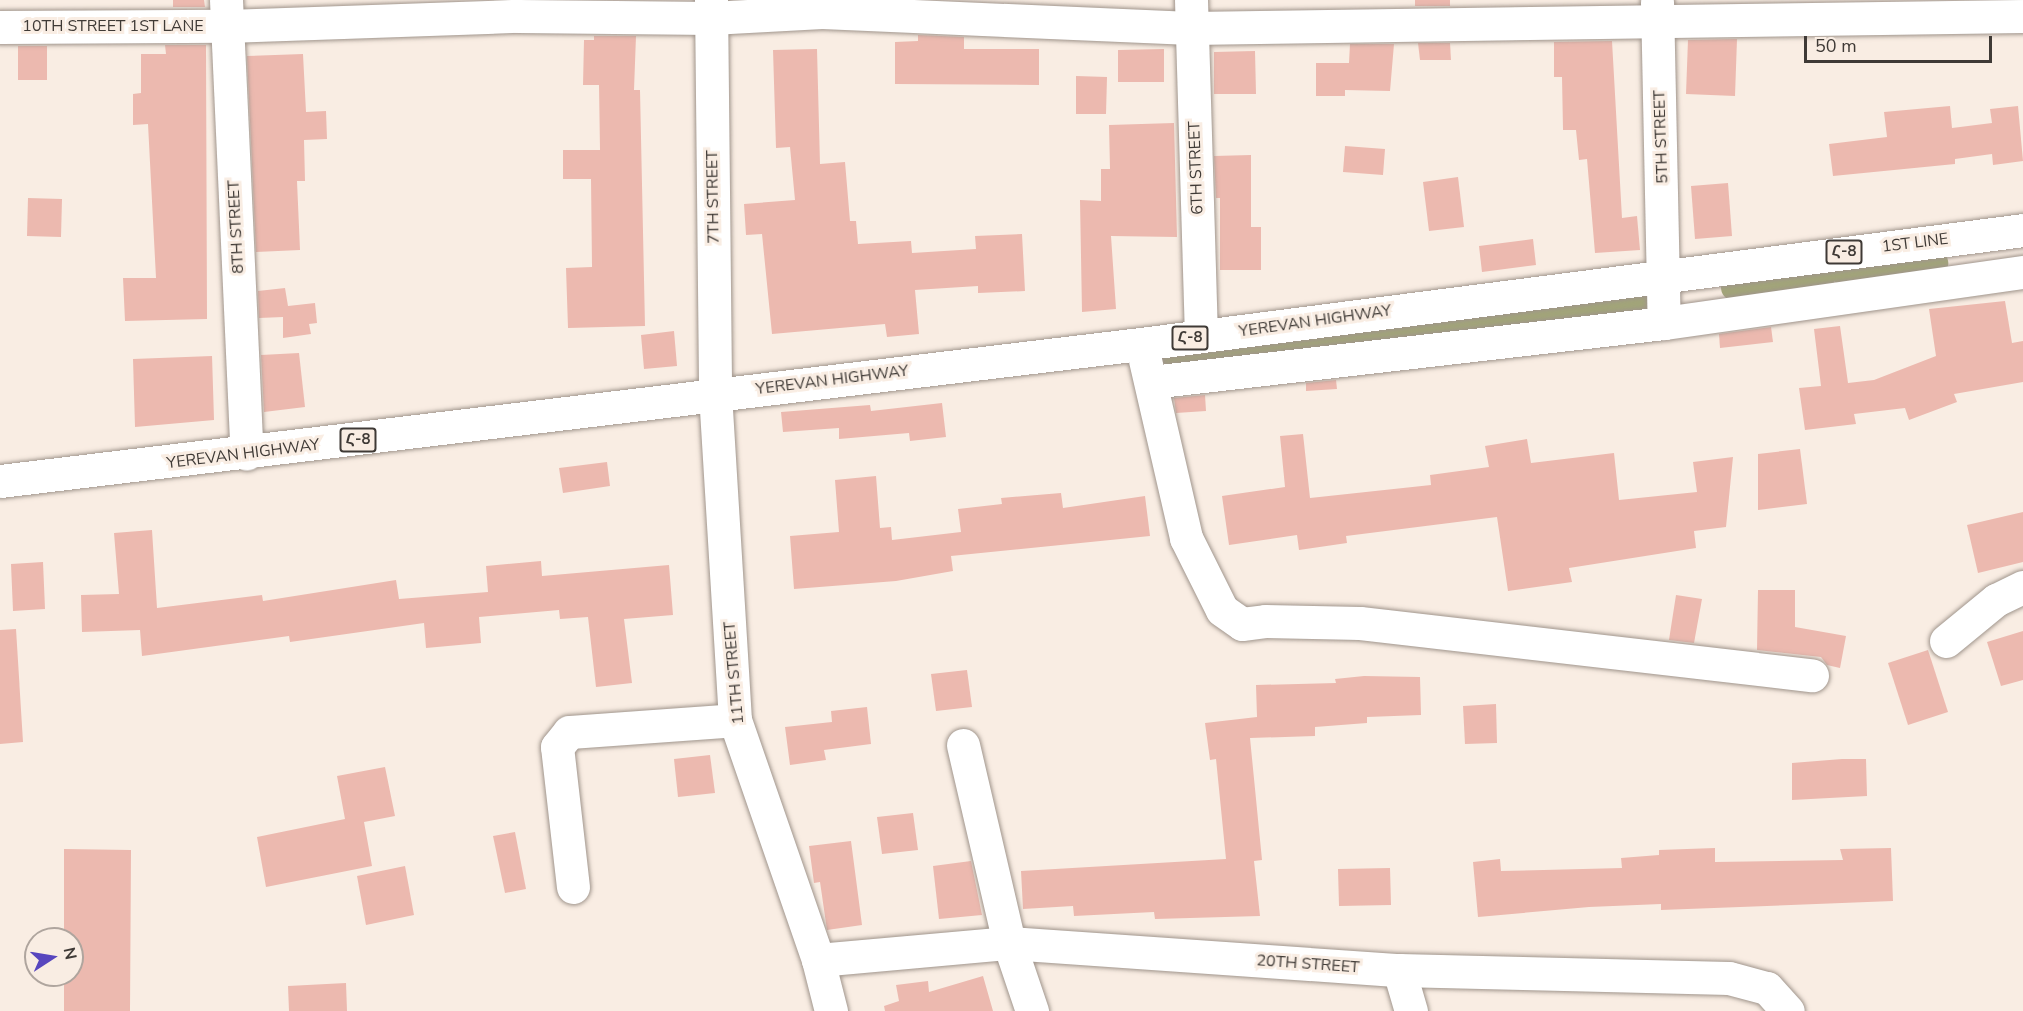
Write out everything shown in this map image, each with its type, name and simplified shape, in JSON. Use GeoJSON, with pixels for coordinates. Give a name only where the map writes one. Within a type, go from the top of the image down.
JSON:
{"type":"FeatureCollection","features":[{"type":"Feature","properties":{"kind":"street","name":"10TH STREET 1ST LANE"},"geometry":{"type":"LineString","coordinates":[[0,27],[226,13],[518,16],[711,9],[822,12],[1191,14],[1658,12],[2023,16]]}},
{"type":"Feature","properties":{"kind":"street","name":"7TH STREET"},"geometry":{"type":"LineString","coordinates":[[711,9],[715,393]]}},
{"type":"Feature","properties":{"kind":"street","name":"5TH STREET"},"geometry":{"type":"LineString","coordinates":[[1658,12],[1664,323]]}},
{"type":"Feature","properties":{"kind":"street","name":"8TH STREET"},"geometry":{"type":"LineString","coordinates":[[226,13],[247,454]]}},
{"type":"Feature","properties":{"kind":"street","name":"6TH STREET"},"geometry":{"type":"LineString","coordinates":[[1191,14],[1201,336]]}},
{"type":"Feature","properties":{"kind":"street","name":"1ST LINE"},"geometry":{"type":"LineString","coordinates":[[1664,274],[2023,230]]}},
{"type":"Feature","properties":{"kind":"street"},"geometry":{"type":"LineString","coordinates":[[1961,237],[1966,279]]}},
{"type":"Feature","properties":{"kind":"street"},"geometry":{"type":"LineString","coordinates":[[1150,382],[1664,323],[2023,272]]}},
{"type":"Feature","properties":{"kind":"street","name":"YEREVAN HIGHWAY"},"geometry":{"type":"LineString","coordinates":[[0,482],[247,454],[715,393],[1141,344],[1664,274]]}},
{"type":"Feature","properties":{"kind":"street"},"geometry":{"type":"LineString","coordinates":[[1141,344],[1186,538],[1222,610],[1242,624],[1265,621],[1360,623],[1812,675]]}},
{"type":"Feature","properties":{"kind":"street","name":"11TH STREET"},"geometry":{"type":"LineString","coordinates":[[715,393],[735,720],[818,960],[831,1011]]}},
{"type":"Feature","properties":{"kind":"street"},"geometry":{"type":"LineString","coordinates":[[1946,641],[1996,600],[2023,587]]}},
{"type":"Feature","properties":{"kind":"street"},"geometry":{"type":"LineString","coordinates":[[573,887],[557,747],[568,732],[735,720]]}},
{"type":"Feature","properties":{"kind":"street"},"geometry":{"type":"LineString","coordinates":[[963,745],[1009,943],[1032,1011]]}},
{"type":"Feature","properties":{"kind":"street","name":"20TH STREET"},"geometry":{"type":"LineString","coordinates":[[818,960],[1009,943],[1399,970],[1729,978],[1767,988],[1788,1011]]}},
{"type":"Feature","properties":{"kind":"street"},"geometry":{"type":"LineString","coordinates":[[1399,970],[1411,1011]]}},
{"type":"Feature","properties":{"kind":"building"},"geometry":{"type":"Polygon","coordinates":[[[173,0],[204,0],[205,7],[173,7],[173,0]]]}},
{"type":"Feature","properties":{"kind":"building"},"geometry":{"type":"Polygon","coordinates":[[[1415,0],[1450,0],[1450,6],[1415,6],[1415,0]]]}},
{"type":"Feature","properties":{"kind":"building"},"geometry":{"type":"Polygon","coordinates":[[[918,35],[964,37],[964,49],[1039,49],[1039,85],[895,84],[895,42],[918,41],[918,35]]]}},
{"type":"Feature","properties":{"kind":"building"},"geometry":{"type":"Polygon","coordinates":[[[594,36],[636,36],[634,90],[640,90],[645,326],[568,328],[566,268],[592,267],[591,179],[563,179],[563,150],[600,150],[599,85],[583,85],[584,40],[594,40],[594,36]]]}},
{"type":"Feature","properties":{"kind":"building"},"geometry":{"type":"Polygon","coordinates":[[[1737,39],[1735,96],[1686,94],[1688,40],[1737,39]]]}},
{"type":"Feature","properties":{"kind":"building"},"geometry":{"type":"Polygon","coordinates":[[[1612,41],[1622,218],[1637,216],[1640,250],[1595,253],[1587,159],[1579,160],[1576,130],[1563,130],[1562,77],[1554,77],[1554,42],[1612,41]]]}},
{"type":"Feature","properties":{"kind":"building"},"geometry":{"type":"Polygon","coordinates":[[[1418,43],[1450,43],[1451,60],[1420,60],[1418,43]]]}},
{"type":"Feature","properties":{"kind":"building"},"geometry":{"type":"Polygon","coordinates":[[[1350,44],[1394,44],[1390,91],[1345,90],[1345,96],[1316,96],[1316,63],[1349,63],[1350,44]]]}},
{"type":"Feature","properties":{"kind":"building"},"geometry":{"type":"Polygon","coordinates":[[[165,45],[206,45],[207,319],[125,321],[123,278],[156,278],[148,124],[133,125],[133,94],[141,93],[141,54],[166,54],[165,45]]]}},
{"type":"Feature","properties":{"kind":"building"},"geometry":{"type":"Polygon","coordinates":[[[18,46],[47,46],[47,80],[18,80],[18,46]]]}},
{"type":"Feature","properties":{"kind":"building"},"geometry":{"type":"Polygon","coordinates":[[[817,49],[820,164],[845,162],[850,221],[856,221],[858,244],[911,241],[912,253],[976,249],[975,236],[1022,234],[1025,291],[978,293],[978,286],[915,290],[919,334],[887,337],[885,324],[772,334],[762,234],[746,235],[744,204],[795,200],[790,147],[776,148],[773,50],[817,49]]]}},
{"type":"Feature","properties":{"kind":"building"},"geometry":{"type":"Polygon","coordinates":[[[1164,49],[1164,82],[1118,82],[1118,50],[1164,49]]]}},
{"type":"Feature","properties":{"kind":"building"},"geometry":{"type":"Polygon","coordinates":[[[1255,51],[1256,94],[1214,94],[1214,52],[1255,51]]]}},
{"type":"Feature","properties":{"kind":"building"},"geometry":{"type":"Polygon","coordinates":[[[303,54],[306,112],[326,111],[327,139],[304,140],[305,181],[297,181],[300,250],[256,252],[247,56],[303,54]]]}},
{"type":"Feature","properties":{"kind":"building"},"geometry":{"type":"Polygon","coordinates":[[[1076,76],[1107,77],[1106,114],[1076,114],[1076,76]]]}},
{"type":"Feature","properties":{"kind":"building"},"geometry":{"type":"Polygon","coordinates":[[[1950,106],[1952,128],[1992,123],[1990,109],[2018,106],[2023,161],[1993,165],[1992,154],[1955,159],[1955,164],[1833,176],[1829,144],[1887,137],[1884,112],[1950,106]]]}},
{"type":"Feature","properties":{"kind":"building"},"geometry":{"type":"Polygon","coordinates":[[[1174,123],[1177,237],[1111,236],[1116,309],[1082,312],[1080,200],[1101,201],[1101,169],[1110,169],[1109,125],[1174,123]]]}},
{"type":"Feature","properties":{"kind":"building"},"geometry":{"type":"Polygon","coordinates":[[[1345,146],[1385,149],[1383,175],[1343,172],[1345,146]]]}},
{"type":"Feature","properties":{"kind":"building"},"geometry":{"type":"Polygon","coordinates":[[[1251,155],[1251,227],[1261,227],[1261,270],[1220,270],[1220,198],[1216,198],[1214,156],[1251,155]]]}},
{"type":"Feature","properties":{"kind":"building"},"geometry":{"type":"Polygon","coordinates":[[[1458,177],[1464,227],[1429,231],[1423,182],[1458,177]]]}},
{"type":"Feature","properties":{"kind":"building"},"geometry":{"type":"Polygon","coordinates":[[[1728,183],[1732,236],[1695,239],[1691,186],[1728,183]]]}},
{"type":"Feature","properties":{"kind":"building"},"geometry":{"type":"Polygon","coordinates":[[[28,198],[62,199],[61,237],[27,236],[28,198]]]}},
{"type":"Feature","properties":{"kind":"building"},"geometry":{"type":"Polygon","coordinates":[[[1533,239],[1536,265],[1482,272],[1479,246],[1533,239]]]}},
{"type":"Feature","properties":{"kind":"building"},"geometry":{"type":"Polygon","coordinates":[[[285,288],[288,306],[315,303],[317,323],[309,324],[311,334],[283,338],[283,317],[259,318],[258,291],[285,288]]]}},
{"type":"Feature","properties":{"kind":"building"},"geometry":{"type":"Polygon","coordinates":[[[2005,301],[2012,343],[2023,341],[2023,382],[1954,394],[1957,402],[1909,420],[1905,408],[1854,414],[1856,424],[1805,430],[1799,388],[1821,386],[1814,329],[1840,326],[1848,383],[1874,380],[1936,356],[1929,309],[2005,301]]]}},
{"type":"Feature","properties":{"kind":"building"},"geometry":{"type":"Polygon","coordinates":[[[1771,327],[1773,342],[1720,348],[1719,334],[1771,327]]]}},
{"type":"Feature","properties":{"kind":"building"},"geometry":{"type":"Polygon","coordinates":[[[674,331],[677,366],[644,369],[641,335],[674,331]]]}},
{"type":"Feature","properties":{"kind":"building"},"geometry":{"type":"Polygon","coordinates":[[[299,353],[305,407],[264,412],[261,355],[299,353]]]}},
{"type":"Feature","properties":{"kind":"building"},"geometry":{"type":"Polygon","coordinates":[[[212,356],[214,420],[135,427],[133,359],[212,356]]]}},
{"type":"Feature","properties":{"kind":"building"},"geometry":{"type":"Polygon","coordinates":[[[1336,380],[1337,389],[1306,391],[1306,383],[1336,380]]]}},
{"type":"Feature","properties":{"kind":"building"},"geometry":{"type":"Polygon","coordinates":[[[1205,395],[1206,411],[1176,413],[1174,398],[1205,395]]]}},
{"type":"Feature","properties":{"kind":"building"},"geometry":{"type":"Polygon","coordinates":[[[942,403],[946,437],[910,441],[909,433],[839,439],[839,428],[783,432],[781,412],[870,405],[871,411],[942,403]]]}},
{"type":"Feature","properties":{"kind":"building"},"geometry":{"type":"Polygon","coordinates":[[[1303,434],[1310,498],[1431,485],[1430,475],[1489,467],[1485,446],[1527,439],[1531,463],[1614,453],[1619,500],[1697,492],[1693,462],[1733,457],[1726,527],[1694,531],[1696,548],[1569,568],[1572,582],[1508,591],[1497,517],[1346,536],[1347,543],[1299,550],[1297,535],[1229,545],[1222,496],[1285,487],[1280,436],[1303,434]]]}},
{"type":"Feature","properties":{"kind":"building"},"geometry":{"type":"Polygon","coordinates":[[[1800,449],[1807,504],[1758,510],[1758,454],[1800,449]]]}},
{"type":"Feature","properties":{"kind":"building"},"geometry":{"type":"Polygon","coordinates":[[[607,462],[610,486],[563,493],[559,468],[607,462]]]}},
{"type":"Feature","properties":{"kind":"building"},"geometry":{"type":"Polygon","coordinates":[[[876,476],[880,528],[891,527],[892,540],[961,532],[958,509],[1002,504],[1001,498],[1061,493],[1063,508],[1145,496],[1150,536],[951,556],[953,571],[896,581],[794,589],[790,536],[839,532],[835,480],[876,476]]]}},
{"type":"Feature","properties":{"kind":"building"},"geometry":{"type":"Polygon","coordinates":[[[2023,512],[2023,562],[1978,573],[1967,525],[2023,512]]]}},
{"type":"Feature","properties":{"kind":"building"},"geometry":{"type":"Polygon","coordinates":[[[152,530],[157,608],[262,595],[263,601],[396,580],[399,599],[488,592],[486,566],[541,561],[542,576],[669,565],[673,615],[624,619],[632,683],[596,687],[588,617],[560,619],[559,610],[479,617],[481,643],[426,648],[424,623],[290,642],[289,636],[142,656],[140,630],[82,632],[81,595],[119,594],[114,533],[152,530]]]}},
{"type":"Feature","properties":{"kind":"building"},"geometry":{"type":"Polygon","coordinates":[[[43,562],[45,609],[13,611],[11,564],[43,562]]]}},
{"type":"Feature","properties":{"kind":"building"},"geometry":{"type":"Polygon","coordinates":[[[1758,590],[1795,590],[1795,627],[1846,636],[1840,668],[1827,665],[1821,657],[1757,650],[1758,590]]]}},
{"type":"Feature","properties":{"kind":"building"},"geometry":{"type":"Polygon","coordinates":[[[1676,595],[1702,599],[1694,643],[1669,640],[1676,595]]]}},
{"type":"Feature","properties":{"kind":"building"},"geometry":{"type":"Polygon","coordinates":[[[16,629],[23,742],[0,744],[0,630],[16,629]]]}},
{"type":"Feature","properties":{"kind":"building"},"geometry":{"type":"Polygon","coordinates":[[[2023,631],[2023,680],[2001,686],[1987,642],[2023,631]]]}},
{"type":"Feature","properties":{"kind":"building"},"geometry":{"type":"Polygon","coordinates":[[[1928,650],[1948,712],[1908,725],[1888,663],[1928,650]]]}},
{"type":"Feature","properties":{"kind":"building"},"geometry":{"type":"Polygon","coordinates":[[[967,670],[972,707],[936,711],[931,674],[967,670]]]}},
{"type":"Feature","properties":{"kind":"building"},"geometry":{"type":"Polygon","coordinates":[[[1364,676],[1420,677],[1421,715],[1367,717],[1367,723],[1315,727],[1315,736],[1250,738],[1262,860],[1254,861],[1260,916],[1155,919],[1154,912],[1074,916],[1073,906],[1023,909],[1021,871],[1226,859],[1216,759],[1210,760],[1205,723],[1257,717],[1256,685],[1336,683],[1335,679],[1364,676]]]}},
{"type":"Feature","properties":{"kind":"building"},"geometry":{"type":"Polygon","coordinates":[[[1496,704],[1497,743],[1465,744],[1463,706],[1496,704]]]}},
{"type":"Feature","properties":{"kind":"building"},"geometry":{"type":"Polygon","coordinates":[[[867,707],[871,744],[824,750],[826,760],[790,765],[785,727],[832,722],[831,711],[867,707]]]}},
{"type":"Feature","properties":{"kind":"building"},"geometry":{"type":"Polygon","coordinates":[[[710,755],[715,793],[678,797],[674,759],[710,755]]]}},
{"type":"Feature","properties":{"kind":"building"},"geometry":{"type":"Polygon","coordinates":[[[1866,759],[1867,796],[1792,800],[1792,763],[1866,759]]]}},
{"type":"Feature","properties":{"kind":"building"},"geometry":{"type":"Polygon","coordinates":[[[385,767],[395,816],[364,822],[372,866],[266,887],[257,837],[345,819],[337,776],[385,767]]]}},
{"type":"Feature","properties":{"kind":"building"},"geometry":{"type":"Polygon","coordinates":[[[913,813],[918,850],[882,854],[877,817],[913,813]]]}},
{"type":"Feature","properties":{"kind":"building"},"geometry":{"type":"Polygon","coordinates":[[[515,832],[526,889],[505,893],[493,836],[515,832]]]}},
{"type":"Feature","properties":{"kind":"building"},"geometry":{"type":"Polygon","coordinates":[[[851,841],[862,925],[827,930],[820,882],[814,883],[809,846],[851,841]]]}},
{"type":"Feature","properties":{"kind":"building"},"geometry":{"type":"Polygon","coordinates":[[[1715,848],[1715,862],[1843,860],[1840,849],[1891,848],[1893,901],[1661,910],[1661,904],[1589,907],[1478,917],[1473,862],[1500,859],[1501,871],[1622,868],[1621,858],[1659,855],[1659,850],[1715,848]]]}},
{"type":"Feature","properties":{"kind":"building"},"geometry":{"type":"Polygon","coordinates":[[[64,849],[131,850],[130,1011],[64,1011],[64,987],[84,987],[84,927],[64,927],[64,849]]]}},
{"type":"Feature","properties":{"kind":"building"},"geometry":{"type":"Polygon","coordinates":[[[971,861],[982,915],[939,919],[933,866],[971,861]]]}},
{"type":"Feature","properties":{"kind":"building"},"geometry":{"type":"Polygon","coordinates":[[[405,866],[414,915],[366,925],[357,876],[405,866]]]}},
{"type":"Feature","properties":{"kind":"building"},"geometry":{"type":"Polygon","coordinates":[[[1390,868],[1391,905],[1339,906],[1338,869],[1390,868]]]}},
{"type":"Feature","properties":{"kind":"building"},"geometry":{"type":"Polygon","coordinates":[[[983,976],[993,1011],[885,1011],[884,1006],[899,1001],[896,985],[928,981],[929,992],[983,976]]]}},
{"type":"Feature","properties":{"kind":"building"},"geometry":{"type":"Polygon","coordinates":[[[346,983],[347,1011],[289,1011],[288,986],[346,983]]]}},
{"type":"Feature","properties":{"kind":"waterway"},"geometry":{"type":"LineString","coordinates":[[1846,274],[1934,263]]}},
{"type":"Feature","properties":{"kind":"waterway"},"geometry":{"type":"LineString","coordinates":[[1734,287],[1821,277]]}},
{"type":"Feature","properties":{"kind":"waterway"},"geometry":{"type":"LineString","coordinates":[[1159,364],[1637,300]]}}]}
